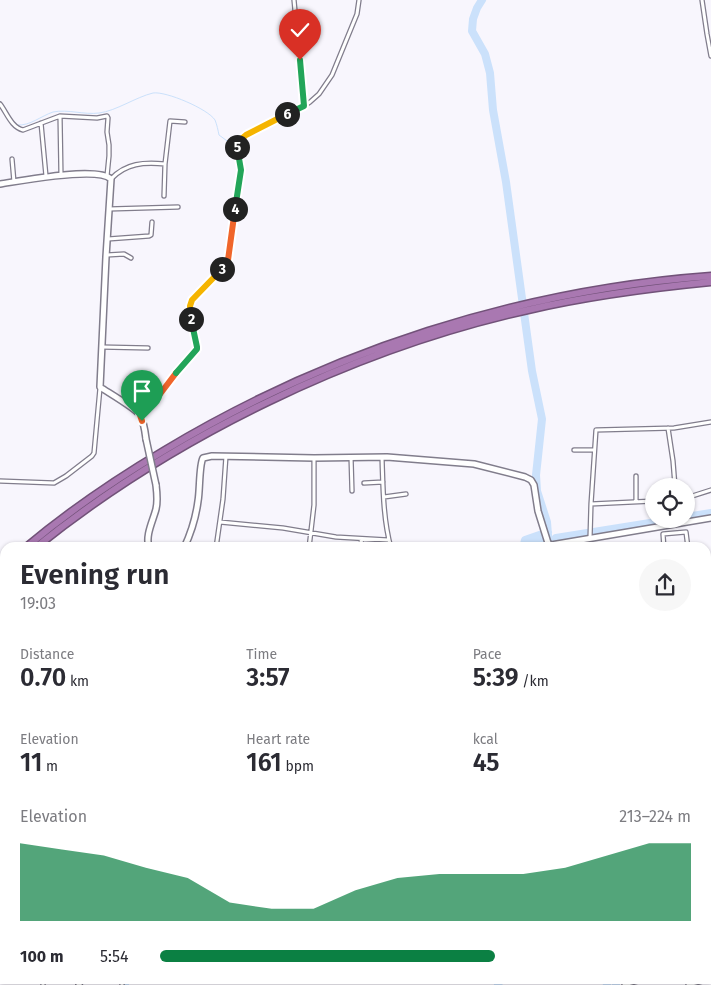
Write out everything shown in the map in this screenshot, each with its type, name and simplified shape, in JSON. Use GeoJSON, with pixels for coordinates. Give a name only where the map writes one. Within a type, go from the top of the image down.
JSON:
{"type":"FeatureCollection","features":[{"type":"Feature","properties":{"kind":"highway"},"geometry":{"type":"LineString","coordinates":[[33,542],[132,470],[183,439],[277,390],[348,360],[443,327],[524,308],[625,285],[711,276]]}},
{"type":"Feature","properties":{"kind":"highway"},"geometry":{"type":"LineString","coordinates":[[43,542],[86,509],[135,476],[225,424],[320,378],[458,328],[524,308],[646,289],[711,282]]}},
{"type":"Feature","properties":{"kind":"street"},"geometry":{"type":"LineString","coordinates":[[294,0],[304,104]]}},
{"type":"Feature","properties":{"kind":"street"},"geometry":{"type":"LineString","coordinates":[[140,415],[157,398],[197,349],[190,306],[196,296],[221,271],[228,260],[241,170],[237,146],[239,141],[246,135],[310,102],[319,94],[332,75],[357,14],[359,0]]}},
{"type":"Feature","properties":{"kind":"street"},"geometry":{"type":"LineString","coordinates":[[702,0],[711,56]]}},
{"type":"Feature","properties":{"kind":"street"},"geometry":{"type":"LineString","coordinates":[[0,104],[19,130],[60,116],[97,118],[107,116],[111,209],[107,239],[109,254],[105,347],[94,452],[92,456],[54,483],[0,481]]}},
{"type":"Feature","properties":{"kind":"street"},"geometry":{"type":"LineString","coordinates":[[60,116],[61,175]]}},
{"type":"Feature","properties":{"kind":"street"},"geometry":{"type":"LineString","coordinates":[[164,196],[170,121],[184,122]]}},
{"type":"Feature","properties":{"kind":"street"},"geometry":{"type":"LineString","coordinates":[[41,123],[46,176]]}},
{"type":"Feature","properties":{"kind":"street"},"geometry":{"type":"LineString","coordinates":[[12,159],[14,182]]}},
{"type":"Feature","properties":{"kind":"street"},"geometry":{"type":"LineString","coordinates":[[0,184],[61,175],[87,174],[109,177],[130,166],[146,163],[165,165]]}},
{"type":"Feature","properties":{"kind":"street"},"geometry":{"type":"LineString","coordinates":[[111,209],[178,207]]}},
{"type":"Feature","properties":{"kind":"street"},"geometry":{"type":"LineString","coordinates":[[107,239],[149,236],[151,235],[152,222]]}},
{"type":"Feature","properties":{"kind":"street"},"geometry":{"type":"LineString","coordinates":[[109,254],[128,255],[131,258]]}},
{"type":"Feature","properties":{"kind":"street"},"geometry":{"type":"LineString","coordinates":[[105,347],[148,348]]}},
{"type":"Feature","properties":{"kind":"street"},"geometry":{"type":"LineString","coordinates":[[100,387],[140,415],[144,426],[156,485],[157,500],[148,542]]}},
{"type":"Feature","properties":{"kind":"street"},"geometry":{"type":"LineString","coordinates":[[590,537],[596,430],[668,428],[711,422]]}},
{"type":"Feature","properties":{"kind":"street"},"geometry":{"type":"LineString","coordinates":[[668,428],[674,478]]}},
{"type":"Feature","properties":{"kind":"street"},"geometry":{"type":"LineString","coordinates":[[574,450],[594,450]]}},
{"type":"Feature","properties":{"kind":"street"},"geometry":{"type":"LineString","coordinates":[[217,542],[226,478],[226,455]]}},
{"type":"Feature","properties":{"kind":"street"},"geometry":{"type":"LineString","coordinates":[[186,542],[198,503],[202,460],[206,456],[226,455],[314,458],[382,457],[480,465],[531,480],[534,485],[538,511],[548,542]]}},
{"type":"Feature","properties":{"kind":"street"},"geometry":{"type":"LineString","coordinates":[[351,457],[352,491]]}},
{"type":"Feature","properties":{"kind":"street"},"geometry":{"type":"LineString","coordinates":[[220,522],[283,528],[336,537],[388,540],[382,457]]}},
{"type":"Feature","properties":{"kind":"street"},"geometry":{"type":"LineString","coordinates":[[310,542],[314,505],[314,458]]}},
{"type":"Feature","properties":{"kind":"street"},"geometry":{"type":"LineString","coordinates":[[636,476],[636,502]]}},
{"type":"Feature","properties":{"kind":"street"},"geometry":{"type":"LineString","coordinates":[[364,484],[383,482]]}},
{"type":"Feature","properties":{"kind":"street"},"geometry":{"type":"LineString","coordinates":[[695,495],[711,490]]}},
{"type":"Feature","properties":{"kind":"street"},"geometry":{"type":"LineString","coordinates":[[384,497],[406,494]]}},
{"type":"Feature","properties":{"kind":"street"},"geometry":{"type":"LineString","coordinates":[[591,504],[645,502]]}},
{"type":"Feature","properties":{"kind":"street"},"geometry":{"type":"LineString","coordinates":[[567,542],[711,518]]}},
{"type":"Feature","properties":{"kind":"street"},"geometry":{"type":"LineString","coordinates":[[664,542],[663,534],[686,532],[687,542]]}},
{"type":"Feature","properties":{"kind":"waterway"},"geometry":{"type":"LineString","coordinates":[[482,0],[473,19],[472,31],[485,54],[490,73],[493,110],[506,182],[532,371],[542,419],[536,475],[537,491],[547,522],[549,542]]}},
{"type":"Feature","properties":{"kind":"waterway"},"geometry":{"type":"LineString","coordinates":[[0,101],[17,125],[22,125],[53,112],[106,112],[146,95],[159,93],[176,98],[204,111],[215,120],[219,135],[234,146]]}},
{"type":"Feature","properties":{"kind":"waterway"},"geometry":{"type":"LineString","coordinates":[[695,516],[711,513]]}},
{"type":"Feature","properties":{"kind":"waterway"},"geometry":{"type":"LineString","coordinates":[[557,542],[556,538],[645,524]]}},
{"type":"Feature","properties":{"kind":"waterway"},"geometry":{"type":"LineString","coordinates":[[524,542],[525,540],[548,532]]}},
{"type":"Feature","properties":{"kind":"waterway"},"geometry":{"type":"LineString","coordinates":[[535,542],[544,539]]}},
{"type":"Feature","properties":{"kind":"route"},"geometry":{"type":"LineString","coordinates":[[142,421],[140,415],[157,398],[197,349],[191,320],[190,306],[192,300],[214,279],[228,260],[241,170],[237,146],[239,141],[246,135],[304,106],[300,60]]}}]}
